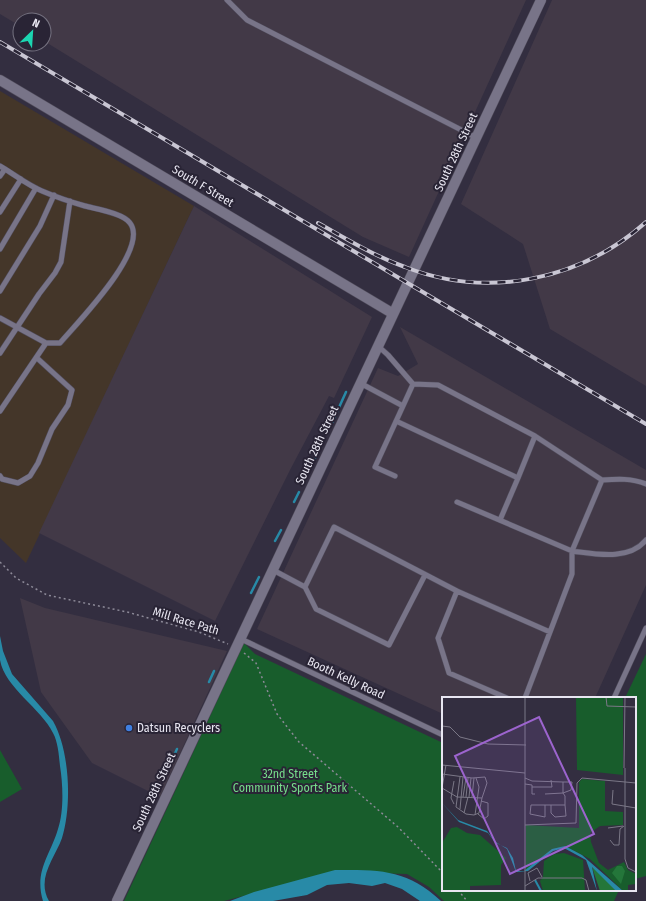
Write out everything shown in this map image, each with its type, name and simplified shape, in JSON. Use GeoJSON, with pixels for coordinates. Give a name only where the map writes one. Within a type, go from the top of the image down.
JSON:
{"type":"FeatureCollection","features":[{"type":"Feature","properties":{"kind":"street","name":"South 28th Street"},"geometry":{"type":"LineString","coordinates":[[117,901],[241,639],[392,313],[477,138],[541,0]]}},
{"type":"Feature","properties":{"kind":"street","name":"South F Street"},"geometry":{"type":"LineString","coordinates":[[0,80],[392,313]]}},
{"type":"Feature","properties":{"kind":"lane"},"geometry":{"type":"LineString","coordinates":[[226,0],[247,20],[477,138]]}},
{"type":"Feature","properties":{"kind":"lane"},"geometry":{"type":"LineString","coordinates":[[0,176],[2,168],[36,188],[86,207],[103,209],[129,221],[135,232],[123,265],[107,287],[60,343],[46,343],[0,318]]}},
{"type":"Feature","properties":{"kind":"lane"},"geometry":{"type":"LineString","coordinates":[[0,212],[21,178]]}},
{"type":"Feature","properties":{"kind":"lane"},"geometry":{"type":"LineString","coordinates":[[0,250],[36,188]]}},
{"type":"Feature","properties":{"kind":"lane"},"geometry":{"type":"LineString","coordinates":[[0,291],[40,226],[54,195]]}},
{"type":"Feature","properties":{"kind":"lane"},"geometry":{"type":"LineString","coordinates":[[0,353],[55,273],[60,262],[70,201]]}},
{"type":"Feature","properties":{"kind":"lane"},"geometry":{"type":"LineString","coordinates":[[0,411],[46,343]]}},
{"type":"Feature","properties":{"kind":"lane"},"geometry":{"type":"LineString","coordinates":[[377,346],[388,355],[413,384],[438,385],[535,436],[602,480],[621,479],[638,481],[646,484]]}},
{"type":"Feature","properties":{"kind":"lane"},"geometry":{"type":"LineString","coordinates":[[0,476],[2,479],[18,483],[30,476],[38,463],[52,428],[68,405],[72,390],[36,358]]}},
{"type":"Feature","properties":{"kind":"lane"},"geometry":{"type":"LineString","coordinates":[[360,383],[403,406]]}},
{"type":"Feature","properties":{"kind":"lane"},"geometry":{"type":"LineString","coordinates":[[395,476],[376,467],[413,384]]}},
{"type":"Feature","properties":{"kind":"lane"},"geometry":{"type":"LineString","coordinates":[[396,421],[518,478]]}},
{"type":"Feature","properties":{"kind":"lane"},"geometry":{"type":"LineString","coordinates":[[500,520],[535,436]]}},
{"type":"Feature","properties":{"kind":"lane"},"geometry":{"type":"LineString","coordinates":[[525,697],[572,574],[572,551],[602,480]]}},
{"type":"Feature","properties":{"kind":"lane"},"geometry":{"type":"LineString","coordinates":[[457,502],[572,551],[608,555],[631,551],[646,540]]}},
{"type":"Feature","properties":{"kind":"lane"},"geometry":{"type":"LineString","coordinates":[[305,587],[334,527],[457,590],[550,632]]}},
{"type":"Feature","properties":{"kind":"lane"},"geometry":{"type":"LineString","coordinates":[[273,570],[305,587],[316,609],[389,645],[425,574]]}},
{"type":"Feature","properties":{"kind":"lane"},"geometry":{"type":"LineString","coordinates":[[457,590],[438,638],[449,673],[505,697]]}},
{"type":"Feature","properties":{"kind":"lane"},"geometry":{"type":"LineString","coordinates":[[614,697],[646,628]]}},
{"type":"Feature","properties":{"kind":"lane","name":"Booth Kelly Road"},"geometry":{"type":"LineString","coordinates":[[241,639],[442,735]]}},
{"type":"Feature","properties":{"kind":"path","name":"Mill Race Path"},"geometry":{"type":"LineString","coordinates":[[0,562],[16,578],[47,595],[72,602],[127,612],[210,635],[245,653],[256,663],[272,704],[285,726],[294,736],[398,827],[442,872]]}},
{"type":"Feature","properties":{"kind":"path"},"geometry":{"type":"LineString","coordinates":[[459,891],[467,901]]}},
{"type":"Feature","properties":{"kind":"shaded area"},"geometry":{"type":"Polygon","coordinates":[[[0,0],[526,0],[409,257],[363,237],[52,46],[52,12],[12,12],[12,21],[0,14],[0,0]]]}},
{"type":"Feature","properties":{"kind":"shaded area"},"geometry":{"type":"Polygon","coordinates":[[[552,0],[646,0],[646,386],[550,329],[523,244],[461,204],[552,0]]]}},
{"type":"Feature","properties":{"kind":"shaded area"},"geometry":{"type":"Polygon","coordinates":[[[0,91],[194,206],[26,563],[0,538],[0,91]]]}},
{"type":"Feature","properties":{"kind":"shaded area"},"geometry":{"type":"Polygon","coordinates":[[[194,206],[372,317],[334,398],[329,396],[290,470],[215,621],[39,533],[194,206]]]}},
{"type":"Feature","properties":{"kind":"shaded area"},"geometry":{"type":"Polygon","coordinates":[[[400,327],[646,470],[646,585],[595,697],[442,697],[442,714],[257,629],[378,368],[398,376],[418,364],[400,327]]]}},
{"type":"Feature","properties":{"kind":"shaded area","name":"Datsun Recyclers"},"geometry":{"type":"Polygon","coordinates":[[[20,598],[45,608],[227,651],[160,797],[92,763],[41,692],[20,598]]]}},
{"type":"Feature","properties":{"kind":"green space","name":"32nd Street Community Sports Park"},"geometry":{"type":"Polygon","coordinates":[[[244,643],[255,654],[442,743],[442,891],[619,891],[614,901],[444,901],[429,887],[407,874],[336,872],[224,901],[124,901],[244,643]]]}},
{"type":"Feature","properties":{"kind":"green space"},"geometry":{"type":"Polygon","coordinates":[[[646,654],[646,876],[636,879],[636,697],[625,697],[646,654]]]}},
{"type":"Feature","properties":{"kind":"green space"},"geometry":{"type":"Polygon","coordinates":[[[0,750],[22,789],[0,802],[0,750]]]}},
{"type":"Feature","properties":{"kind":"water"},"geometry":{"type":"Polygon","coordinates":[[[0,636],[3,651],[12,674],[53,721],[59,733],[66,763],[68,779],[67,810],[62,838],[48,868],[46,876],[46,893],[49,901],[43,901],[40,881],[44,864],[55,839],[60,822],[62,790],[58,749],[55,737],[47,724],[16,689],[3,670],[0,660],[0,636]]]}},
{"type":"Feature","properties":{"kind":"water"},"geometry":{"type":"Polygon","coordinates":[[[335,870],[379,871],[404,877],[429,890],[441,901],[420,901],[402,889],[385,883],[372,886],[349,883],[327,885],[307,895],[273,901],[230,901],[254,892],[335,870]]]}},
{"type":"Feature","properties":{"kind":"waterway"},"geometry":{"type":"LineString","coordinates":[[331,425],[346,392]]}},
{"type":"Feature","properties":{"kind":"waterway"},"geometry":{"type":"LineString","coordinates":[[311,467],[320,447]]}},
{"type":"Feature","properties":{"kind":"waterway"},"geometry":{"type":"LineString","coordinates":[[294,502],[299,492]]}},
{"type":"Feature","properties":{"kind":"waterway"},"geometry":{"type":"LineString","coordinates":[[275,541],[281,530]]}},
{"type":"Feature","properties":{"kind":"waterway"},"geometry":{"type":"LineString","coordinates":[[251,593],[259,577]]}},
{"type":"Feature","properties":{"kind":"waterway"},"geometry":{"type":"LineString","coordinates":[[209,682],[214,671]]}},
{"type":"Feature","properties":{"kind":"waterway"},"geometry":{"type":"LineString","coordinates":[[165,775],[177,749]]}},
{"type":"Feature","properties":{"kind":"railway"},"geometry":{"type":"LineString","coordinates":[[0,42],[646,424]]}},
{"type":"Feature","properties":{"kind":"railway"},"geometry":{"type":"LineString","coordinates":[[318,223],[371,252],[405,267],[436,277],[468,282],[500,282],[532,279],[562,271],[592,258],[620,242],[646,222]]}},
{"type":"Feature","properties":{"kind":"place","name":"Datsun Recyclers"},"geometry":{"type":"Point","coordinates":[129,728]}}]}
